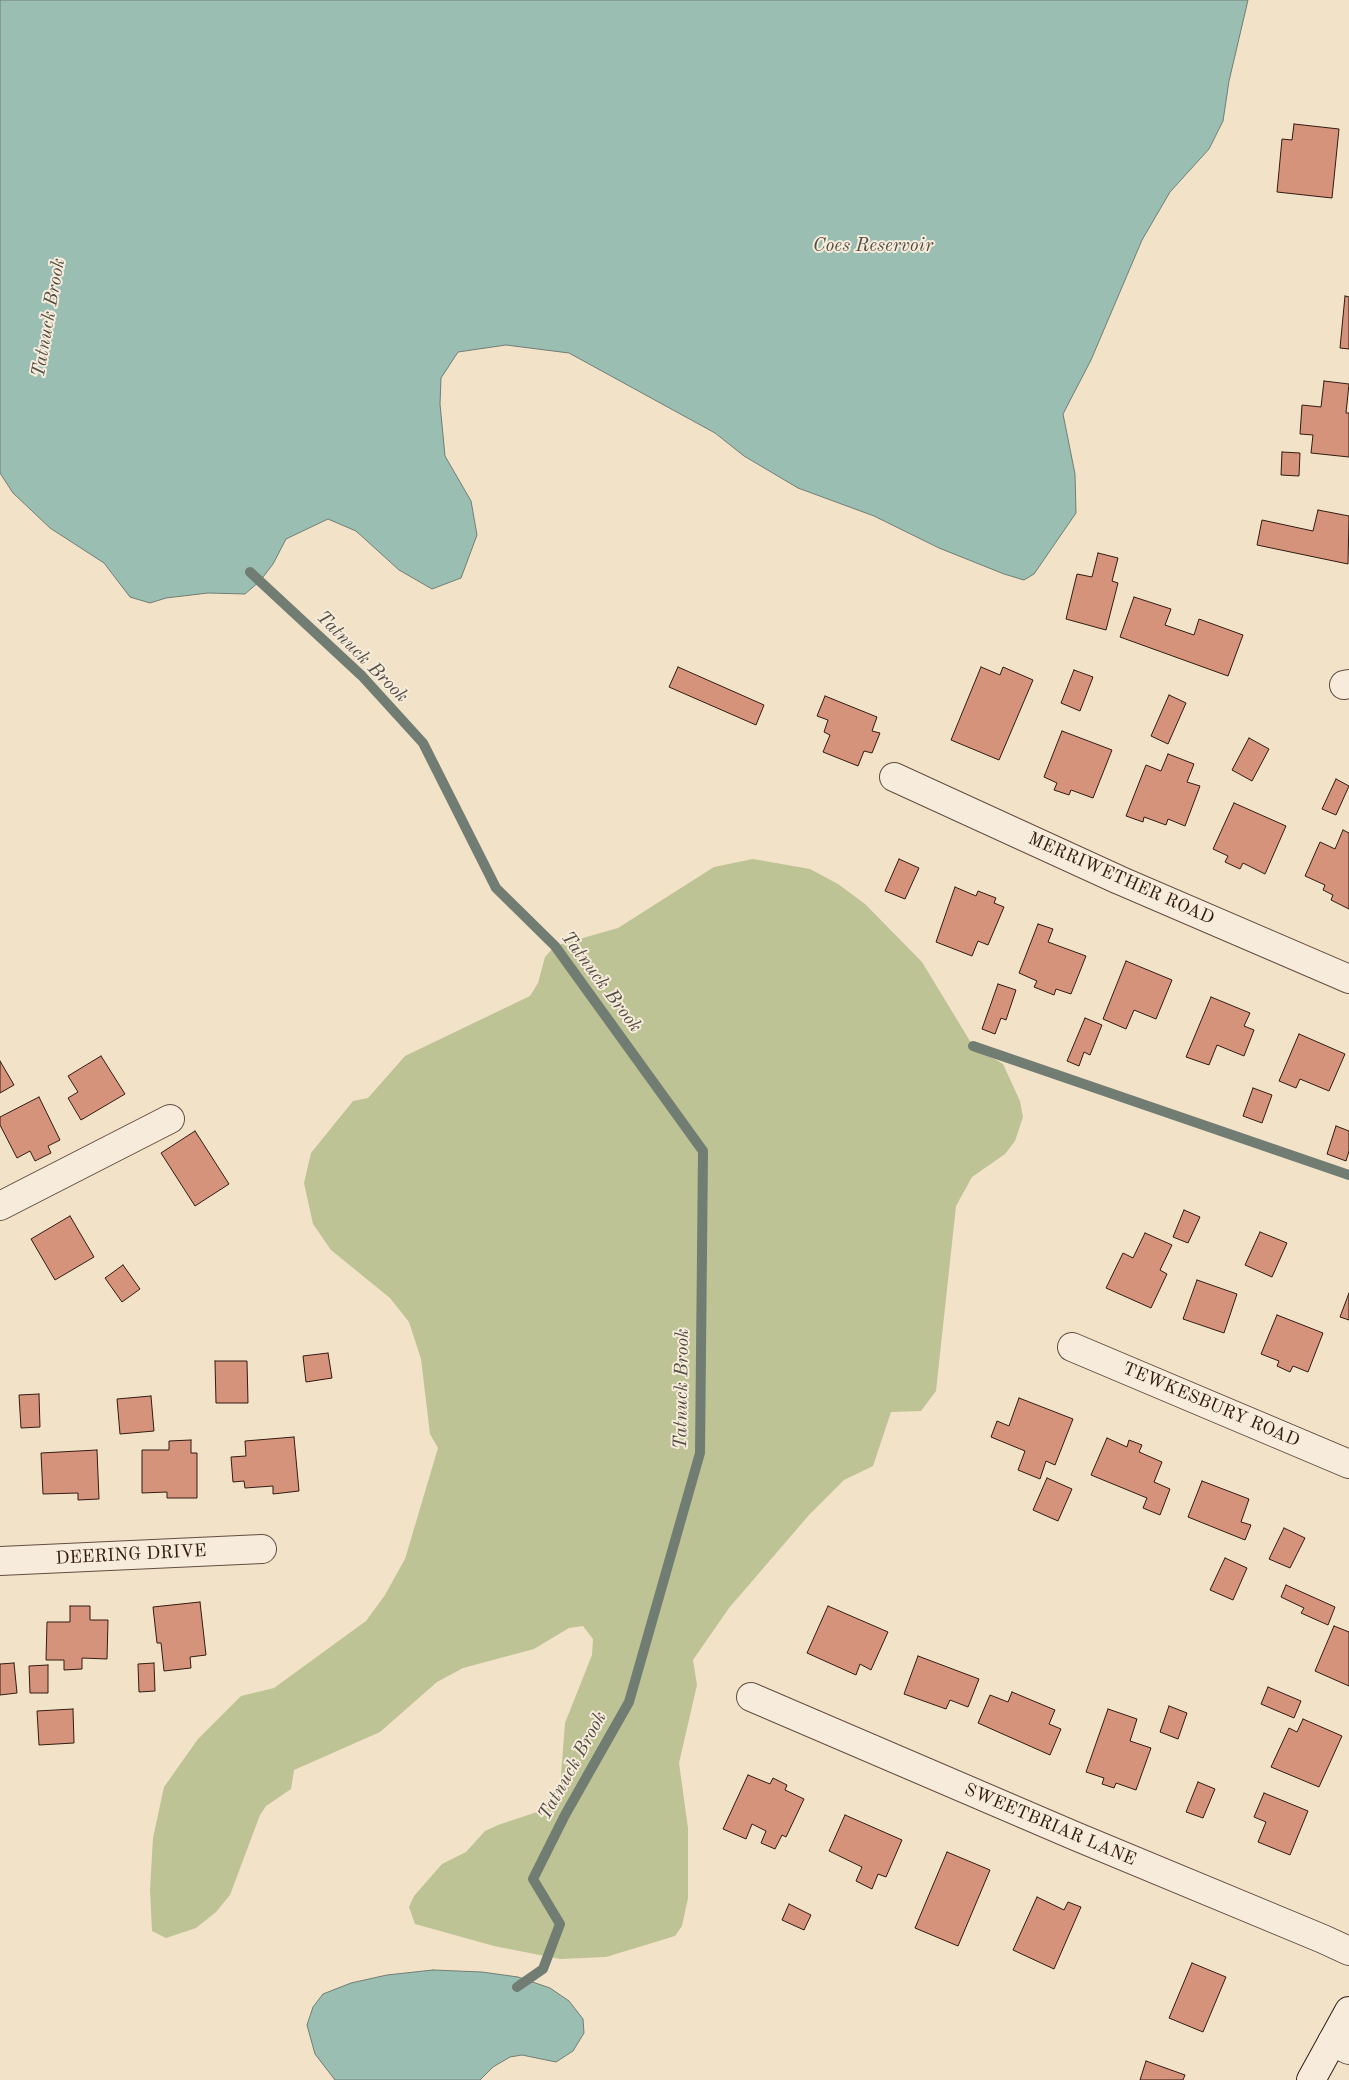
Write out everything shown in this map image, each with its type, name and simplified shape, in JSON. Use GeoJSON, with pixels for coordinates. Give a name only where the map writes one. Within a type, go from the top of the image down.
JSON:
{"type":"FeatureCollection","features":[{"type":"Feature","properties":{"kind":"street","name":"MERRIWETHER ROAD"},"geometry":{"type":"LineString","coordinates":[[894,777],[1126,883],[1349,979]]}},
{"type":"Feature","properties":{"kind":"street"},"geometry":{"type":"LineString","coordinates":[[0,1206],[170,1119]]}},
{"type":"Feature","properties":{"kind":"street","name":"TEWKESBURY ROAD"},"geometry":{"type":"LineString","coordinates":[[1072,1347],[1349,1464]]}},
{"type":"Feature","properties":{"kind":"street","name":"DEERING DRIVE"},"geometry":{"type":"LineString","coordinates":[[0,1561],[262,1549]]}},
{"type":"Feature","properties":{"kind":"street","name":"SWEETBRIAR LANE"},"geometry":{"type":"LineString","coordinates":[[751,1698],[1075,1836],[1323,1938],[1349,1951]]}},
{"type":"Feature","properties":{"kind":"street"},"geometry":{"type":"LineString","coordinates":[[1311,2080],[1340,2046],[1349,2011]]}},
{"type":"Feature","properties":{"kind":"green space"},"geometry":{"type":"Polygon","coordinates":[[[753,859],[810,869],[838,884],[865,904],[922,962],[973,1046],[1003,1064],[1020,1101],[1023,1117],[1015,1141],[1005,1154],[972,1177],[956,1206],[936,1391],[921,1411],[891,1412],[873,1466],[844,1480],[809,1515],[729,1608],[693,1660],[697,1685],[679,1763],[688,1828],[688,1898],[682,1926],[675,1936],[606,1957],[560,1959],[494,1946],[415,1924],[409,1907],[414,1896],[442,1864],[466,1852],[485,1831],[543,1810],[560,1788],[565,1723],[592,1655],[593,1639],[583,1626],[569,1628],[534,1649],[463,1668],[437,1682],[380,1732],[294,1770],[291,1789],[266,1806],[260,1815],[230,1895],[216,1912],[196,1928],[166,1938],[152,1931],[150,1890],[153,1838],[164,1787],[198,1739],[241,1696],[274,1688],[366,1621],[385,1595],[405,1559],[438,1448],[430,1434],[421,1359],[409,1322],[390,1298],[331,1250],[313,1224],[304,1183],[311,1153],[353,1101],[368,1098],[405,1056],[530,996],[538,983],[545,957],[555,946],[618,928],[714,867],[753,859]]]}},
{"type":"Feature","properties":{"kind":"water","name":"Coes Reservoir"},"geometry":{"type":"Polygon","coordinates":[[[0,0],[1248,0],[1229,81],[1223,121],[1209,149],[1170,192],[1142,240],[1091,360],[1063,414],[1075,474],[1076,513],[1034,574],[1024,580],[939,548],[874,516],[798,488],[744,456],[715,433],[569,353],[506,345],[458,352],[441,378],[440,404],[445,456],[471,501],[477,535],[461,578],[432,589],[399,570],[356,531],[328,519],[286,539],[273,564],[260,581],[245,594],[208,593],[166,598],[150,603],[130,597],[104,563],[50,528],[13,493],[0,473],[0,0]]]}},
{"type":"Feature","properties":{"kind":"water"},"geometry":{"type":"Polygon","coordinates":[[[433,1970],[482,1972],[518,1977],[550,1988],[569,2001],[583,2019],[584,2033],[573,2051],[556,2062],[522,2055],[510,2057],[493,2067],[480,2080],[335,2080],[315,2054],[307,2025],[313,2007],[323,1994],[351,1983],[387,1975],[433,1970]]]}},
{"type":"Feature","properties":{"kind":"building"},"geometry":{"type":"Polygon","coordinates":[[[1294,124],[1339,129],[1332,198],[1277,192],[1282,139],[1292,140],[1294,124]]]}},
{"type":"Feature","properties":{"kind":"building"},"geometry":{"type":"Polygon","coordinates":[[[1345,296],[1349,297],[1349,349],[1340,348],[1345,296]]]}},
{"type":"Feature","properties":{"kind":"building"},"geometry":{"type":"Polygon","coordinates":[[[1324,381],[1349,384],[1346,413],[1349,413],[1349,457],[1311,453],[1313,435],[1300,434],[1302,405],[1321,407],[1324,381]]]}},
{"type":"Feature","properties":{"kind":"building"},"geometry":{"type":"Polygon","coordinates":[[[1282,452],[1300,453],[1299,476],[1281,475],[1282,452]]]}},
{"type":"Feature","properties":{"kind":"building"},"geometry":{"type":"Polygon","coordinates":[[[1318,510],[1349,516],[1348,564],[1257,545],[1262,520],[1313,531],[1318,510]]]}},
{"type":"Feature","properties":{"kind":"building"},"geometry":{"type":"Polygon","coordinates":[[[1098,553],[1118,558],[1112,581],[1118,583],[1106,630],[1066,619],[1077,574],[1092,577],[1098,553]]]}},
{"type":"Feature","properties":{"kind":"building"},"geometry":{"type":"Polygon","coordinates":[[[1134,597],[1171,609],[1165,625],[1194,635],[1199,619],[1243,635],[1228,676],[1120,637],[1134,597]]]}},
{"type":"Feature","properties":{"kind":"building"},"geometry":{"type":"Polygon","coordinates":[[[678,667],[764,705],[756,725],[669,687],[678,667]]]}},
{"type":"Feature","properties":{"kind":"building"},"geometry":{"type":"Polygon","coordinates":[[[981,667],[1000,675],[1003,667],[1033,680],[999,760],[951,740],[981,667]]]}},
{"type":"Feature","properties":{"kind":"building"},"geometry":{"type":"Polygon","coordinates":[[[1074,670],[1093,677],[1080,711],[1061,703],[1074,670]]]}},
{"type":"Feature","properties":{"kind":"building"},"geometry":{"type":"Polygon","coordinates":[[[1169,695],[1186,703],[1168,744],[1151,736],[1169,695]]]}},
{"type":"Feature","properties":{"kind":"building"},"geometry":{"type":"Polygon","coordinates":[[[825,696],[877,717],[872,731],[880,733],[872,753],[864,751],[858,766],[823,752],[830,735],[824,732],[828,720],[817,716],[825,696]]]}},
{"type":"Feature","properties":{"kind":"building"},"geometry":{"type":"Polygon","coordinates":[[[1062,731],[1112,750],[1093,798],[1071,790],[1069,795],[1054,790],[1057,783],[1044,777],[1062,731]]]}},
{"type":"Feature","properties":{"kind":"building"},"geometry":{"type":"Polygon","coordinates":[[[1249,738],[1269,749],[1252,781],[1232,770],[1249,738]]]}},
{"type":"Feature","properties":{"kind":"building"},"geometry":{"type":"Polygon","coordinates":[[[1168,754],[1194,764],[1187,782],[1200,786],[1185,826],[1168,819],[1166,825],[1144,817],[1143,822],[1126,816],[1146,765],[1161,771],[1168,754]]]}},
{"type":"Feature","properties":{"kind":"building"},"geometry":{"type":"Polygon","coordinates":[[[1336,779],[1349,786],[1336,815],[1322,809],[1336,779]]]}},
{"type":"Feature","properties":{"kind":"building"},"geometry":{"type":"Polygon","coordinates":[[[1234,803],[1286,826],[1265,874],[1243,863],[1240,869],[1225,862],[1228,856],[1213,849],[1234,803]]]}},
{"type":"Feature","properties":{"kind":"building"},"geometry":{"type":"Polygon","coordinates":[[[1343,830],[1349,833],[1349,909],[1331,900],[1333,895],[1323,890],[1325,885],[1305,876],[1320,842],[1335,849],[1343,830]]]}},
{"type":"Feature","properties":{"kind":"building"},"geometry":{"type":"Polygon","coordinates":[[[899,859],[919,868],[905,899],[885,891],[899,859]]]}},
{"type":"Feature","properties":{"kind":"building"},"geometry":{"type":"Polygon","coordinates":[[[955,887],[976,896],[978,891],[996,898],[994,903],[1004,907],[988,945],[978,941],[972,956],[936,942],[955,887]]]}},
{"type":"Feature","properties":{"kind":"building"},"geometry":{"type":"Polygon","coordinates":[[[1038,924],[1053,929],[1048,942],[1086,956],[1071,994],[1056,989],[1054,995],[1034,987],[1037,981],[1019,973],[1038,924]]]}},
{"type":"Feature","properties":{"kind":"building"},"geometry":{"type":"Polygon","coordinates":[[[1126,961],[1172,980],[1156,1019],[1134,1010],[1126,1029],[1103,1019],[1126,961]]]}},
{"type":"Feature","properties":{"kind":"building"},"geometry":{"type":"Polygon","coordinates":[[[998,984],[1016,990],[1006,1020],[1001,1018],[995,1034],[982,1029],[998,984]]]}},
{"type":"Feature","properties":{"kind":"building"},"geometry":{"type":"Polygon","coordinates":[[[1211,997],[1250,1013],[1244,1026],[1254,1030],[1244,1056],[1217,1045],[1209,1065],[1186,1057],[1211,997]]]}},
{"type":"Feature","properties":{"kind":"building"},"geometry":{"type":"Polygon","coordinates":[[[1085,1018],[1102,1025],[1090,1055],[1084,1052],[1079,1066],[1067,1061],[1085,1018]]]}},
{"type":"Feature","properties":{"kind":"building"},"geometry":{"type":"Polygon","coordinates":[[[1299,1034],[1345,1054],[1329,1091],[1300,1079],[1296,1088],[1279,1081],[1299,1034]]]}},
{"type":"Feature","properties":{"kind":"building"},"geometry":{"type":"Polygon","coordinates":[[[101,1056],[125,1094],[81,1120],[68,1098],[78,1092],[68,1076],[101,1056]]]}},
{"type":"Feature","properties":{"kind":"building"},"geometry":{"type":"Polygon","coordinates":[[[0,1061],[14,1085],[0,1093],[0,1061]]]}},
{"type":"Feature","properties":{"kind":"building"},"geometry":{"type":"Polygon","coordinates":[[[1253,1088],[1272,1095],[1262,1123],[1243,1116],[1253,1088]]]}},
{"type":"Feature","properties":{"kind":"building"},"geometry":{"type":"Polygon","coordinates":[[[39,1097],[60,1140],[48,1146],[51,1153],[35,1161],[30,1151],[17,1158],[0,1125],[0,1117],[39,1097]]]}},
{"type":"Feature","properties":{"kind":"building"},"geometry":{"type":"Polygon","coordinates":[[[1336,1126],[1349,1131],[1349,1151],[1346,1161],[1327,1154],[1336,1126]]]}},
{"type":"Feature","properties":{"kind":"building"},"geometry":{"type":"Polygon","coordinates":[[[195,1131],[229,1184],[195,1206],[161,1153],[195,1131]]]}},
{"type":"Feature","properties":{"kind":"building"},"geometry":{"type":"Polygon","coordinates":[[[1184,1210],[1200,1217],[1188,1243],[1173,1237],[1184,1210]]]}},
{"type":"Feature","properties":{"kind":"building"},"geometry":{"type":"Polygon","coordinates":[[[70,1216],[94,1257],[55,1280],[31,1239],[70,1216]]]}},
{"type":"Feature","properties":{"kind":"building"},"geometry":{"type":"Polygon","coordinates":[[[1260,1232],[1287,1243],[1272,1277],[1245,1265],[1260,1232]]]}},
{"type":"Feature","properties":{"kind":"building"},"geometry":{"type":"Polygon","coordinates":[[[1145,1233],[1172,1245],[1160,1270],[1167,1274],[1151,1308],[1106,1288],[1123,1253],[1133,1258],[1145,1233]]]}},
{"type":"Feature","properties":{"kind":"building"},"geometry":{"type":"Polygon","coordinates":[[[123,1265],[140,1289],[122,1302],[105,1278],[123,1265]]]}},
{"type":"Feature","properties":{"kind":"building"},"geometry":{"type":"Polygon","coordinates":[[[1197,1280],[1237,1294],[1224,1333],[1183,1319],[1197,1280]]]}},
{"type":"Feature","properties":{"kind":"building"},"geometry":{"type":"Polygon","coordinates":[[[1349,1293],[1349,1320],[1340,1317],[1349,1293]]]}},
{"type":"Feature","properties":{"kind":"building"},"geometry":{"type":"Polygon","coordinates":[[[1277,1315],[1323,1333],[1308,1372],[1293,1366],[1290,1372],[1277,1366],[1279,1361],[1261,1354],[1277,1315]]]}},
{"type":"Feature","properties":{"kind":"building"},"geometry":{"type":"Polygon","coordinates":[[[328,1353],[332,1378],[306,1382],[303,1356],[328,1353]]]}},
{"type":"Feature","properties":{"kind":"building"},"geometry":{"type":"Polygon","coordinates":[[[215,1361],[247,1361],[248,1403],[216,1403],[215,1361]]]}},
{"type":"Feature","properties":{"kind":"building"},"geometry":{"type":"Polygon","coordinates":[[[39,1394],[40,1427],[21,1428],[19,1395],[39,1394]]]}},
{"type":"Feature","properties":{"kind":"building"},"geometry":{"type":"Polygon","coordinates":[[[151,1396],[154,1431],[120,1434],[117,1399],[151,1396]]]}},
{"type":"Feature","properties":{"kind":"building"},"geometry":{"type":"Polygon","coordinates":[[[1019,1398],[1073,1419],[1055,1465],[1046,1461],[1040,1479],[1018,1470],[1025,1451],[991,1437],[997,1421],[1009,1426],[1019,1398]]]}},
{"type":"Feature","properties":{"kind":"building"},"geometry":{"type":"Polygon","coordinates":[[[294,1437],[299,1491],[273,1494],[273,1486],[245,1488],[244,1481],[233,1482],[231,1457],[246,1456],[245,1441],[294,1437]]]}},
{"type":"Feature","properties":{"kind":"building"},"geometry":{"type":"Polygon","coordinates":[[[1107,1438],[1127,1447],[1129,1440],[1142,1445],[1139,1452],[1162,1462],[1154,1482],[1170,1489],[1160,1515],[1143,1508],[1147,1498],[1091,1475],[1107,1438]]]}},
{"type":"Feature","properties":{"kind":"building"},"geometry":{"type":"Polygon","coordinates":[[[191,1440],[191,1453],[197,1453],[197,1498],[167,1498],[167,1492],[142,1493],[142,1450],[169,1450],[169,1441],[191,1440]]]}},
{"type":"Feature","properties":{"kind":"building"},"geometry":{"type":"Polygon","coordinates":[[[97,1450],[99,1499],[78,1500],[78,1493],[43,1494],[41,1453],[97,1450]]]}},
{"type":"Feature","properties":{"kind":"building"},"geometry":{"type":"Polygon","coordinates":[[[1047,1478],[1072,1489],[1058,1521],[1033,1510],[1047,1478]]]}},
{"type":"Feature","properties":{"kind":"building"},"geometry":{"type":"Polygon","coordinates":[[[1202,1481],[1249,1499],[1241,1522],[1251,1525],[1245,1540],[1188,1517],[1202,1481]]]}},
{"type":"Feature","properties":{"kind":"building"},"geometry":{"type":"Polygon","coordinates":[[[1284,1528],[1305,1538],[1290,1568],[1269,1559],[1284,1528]]]}},
{"type":"Feature","properties":{"kind":"building"},"geometry":{"type":"Polygon","coordinates":[[[1225,1558],[1247,1568],[1233,1600],[1210,1590],[1225,1558]]]}},
{"type":"Feature","properties":{"kind":"building"},"geometry":{"type":"Polygon","coordinates":[[[1286,1585],[1335,1607],[1328,1625],[1301,1613],[1304,1608],[1281,1597],[1286,1585]]]}},
{"type":"Feature","properties":{"kind":"building"},"geometry":{"type":"Polygon","coordinates":[[[200,1602],[206,1655],[190,1657],[191,1668],[164,1671],[161,1643],[157,1643],[153,1607],[200,1602]]]}},
{"type":"Feature","properties":{"kind":"building"},"geometry":{"type":"Polygon","coordinates":[[[70,1606],[90,1606],[90,1620],[108,1620],[107,1659],[82,1658],[82,1669],[64,1670],[64,1660],[46,1660],[47,1622],[70,1622],[70,1606]]]}},
{"type":"Feature","properties":{"kind":"building"},"geometry":{"type":"Polygon","coordinates":[[[828,1606],[888,1632],[871,1670],[860,1664],[856,1675],[807,1653],[828,1606]]]}},
{"type":"Feature","properties":{"kind":"building"},"geometry":{"type":"Polygon","coordinates":[[[1334,1626],[1349,1632],[1349,1686],[1315,1671],[1334,1626]]]}},
{"type":"Feature","properties":{"kind":"building"},"geometry":{"type":"Polygon","coordinates":[[[918,1656],[979,1679],[968,1707],[950,1700],[946,1709],[904,1694],[918,1656]]]}},
{"type":"Feature","properties":{"kind":"building"},"geometry":{"type":"Polygon","coordinates":[[[14,1663],[17,1693],[0,1695],[0,1664],[14,1663]]]}},
{"type":"Feature","properties":{"kind":"building"},"geometry":{"type":"Polygon","coordinates":[[[154,1663],[155,1691],[139,1692],[138,1664],[154,1663]]]}},
{"type":"Feature","properties":{"kind":"building"},"geometry":{"type":"Polygon","coordinates":[[[48,1665],[48,1693],[30,1693],[29,1666],[48,1665]]]}},
{"type":"Feature","properties":{"kind":"building"},"geometry":{"type":"Polygon","coordinates":[[[1268,1687],[1301,1701],[1294,1718],[1261,1704],[1268,1687]]]}},
{"type":"Feature","properties":{"kind":"building"},"geometry":{"type":"Polygon","coordinates":[[[1012,1692],[1055,1710],[1049,1724],[1061,1729],[1050,1755],[978,1723],[990,1695],[1008,1702],[1012,1692]]]}},
{"type":"Feature","properties":{"kind":"building"},"geometry":{"type":"Polygon","coordinates":[[[1169,1706],[1187,1713],[1178,1739],[1160,1732],[1169,1706]]]}},
{"type":"Feature","properties":{"kind":"building"},"geometry":{"type":"Polygon","coordinates":[[[73,1709],[74,1743],[39,1745],[37,1711],[73,1709]]]}},
{"type":"Feature","properties":{"kind":"building"},"geometry":{"type":"Polygon","coordinates":[[[1108,1709],[1137,1719],[1130,1741],[1151,1748],[1136,1790],[1116,1783],[1114,1788],[1102,1784],[1104,1778],[1086,1772],[1108,1709]]]}},
{"type":"Feature","properties":{"kind":"building"},"geometry":{"type":"Polygon","coordinates":[[[1303,1719],[1342,1736],[1319,1787],[1271,1767],[1289,1728],[1297,1732],[1303,1719]]]}},
{"type":"Feature","properties":{"kind":"building"},"geometry":{"type":"Polygon","coordinates":[[[748,1775],[770,1784],[773,1778],[787,1785],[785,1790],[804,1799],[786,1837],[782,1835],[775,1849],[761,1843],[766,1831],[752,1824],[746,1839],[723,1829],[748,1775]]]}},
{"type":"Feature","properties":{"kind":"building"},"geometry":{"type":"Polygon","coordinates":[[[1198,1782],[1215,1789],[1203,1818],[1186,1812],[1198,1782]]]}},
{"type":"Feature","properties":{"kind":"building"},"geometry":{"type":"Polygon","coordinates":[[[1264,1793],[1308,1811],[1290,1855],[1258,1842],[1266,1822],[1254,1817],[1264,1793]]]}},
{"type":"Feature","properties":{"kind":"building"},"geometry":{"type":"Polygon","coordinates":[[[845,1815],[902,1840],[886,1877],[878,1874],[872,1889],[856,1881],[862,1867],[829,1851],[845,1815]]]}},
{"type":"Feature","properties":{"kind":"building"},"geometry":{"type":"Polygon","coordinates":[[[947,1852],[990,1870],[958,1946],[915,1928],[947,1852]]]}},
{"type":"Feature","properties":{"kind":"building"},"geometry":{"type":"Polygon","coordinates":[[[1037,1897],[1064,1910],[1068,1902],[1081,1907],[1054,1969],[1013,1950],[1037,1897]]]}},
{"type":"Feature","properties":{"kind":"building"},"geometry":{"type":"Polygon","coordinates":[[[789,1904],[811,1915],[804,1930],[782,1920],[789,1904]]]}},
{"type":"Feature","properties":{"kind":"building"},"geometry":{"type":"Polygon","coordinates":[[[1192,1963],[1226,1977],[1203,2032],[1169,2018],[1192,1963]]]}},
{"type":"Feature","properties":{"kind":"building"},"geometry":{"type":"Polygon","coordinates":[[[1146,2061],[1185,2075],[1183,2080],[1140,2080],[1146,2061]]]}},
{"type":"Feature","properties":{"kind":"waterway","name":"Tatnuck Brook"},"geometry":{"type":"LineString","coordinates":[[250,572],[362,676],[423,743],[496,888],[555,946],[703,1151],[700,1453],[629,1702],[565,1815],[533,1879],[560,1924],[543,1969],[517,1987]]}},
{"type":"Feature","properties":{"kind":"waterway"},"geometry":{"type":"LineString","coordinates":[[973,1046],[1349,1175]]}}]}
